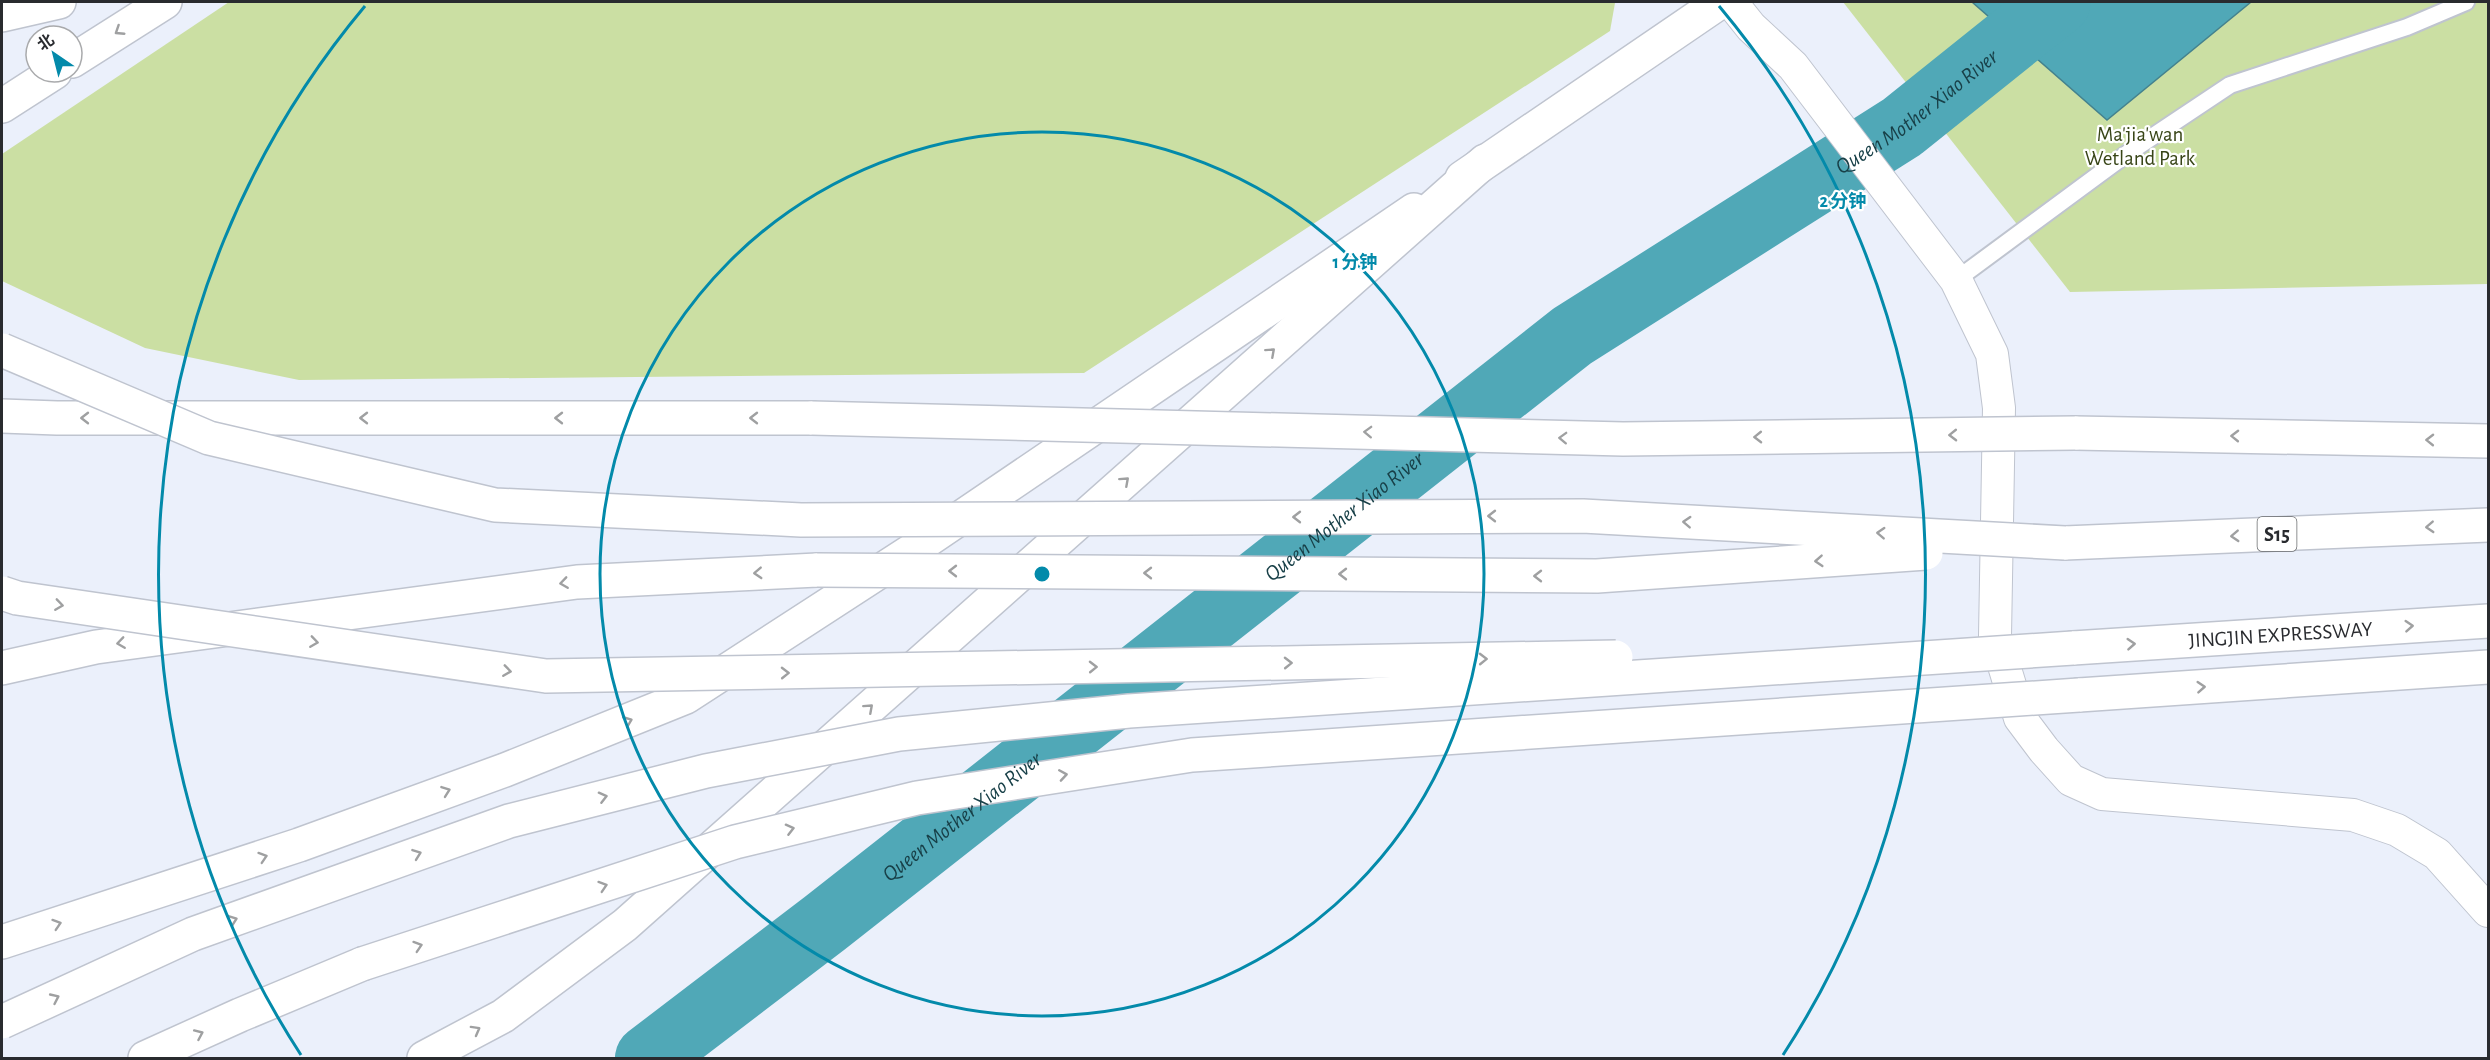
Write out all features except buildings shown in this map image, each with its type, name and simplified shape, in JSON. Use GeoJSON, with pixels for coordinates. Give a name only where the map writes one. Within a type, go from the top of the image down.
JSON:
{"type":"FeatureCollection","features":[{"type":"Feature","properties":{"kind":"main road"},"geometry":{"type":"LineString","coordinates":[[2,15],[59,2]]}},
{"type":"Feature","properties":{"kind":"main road"},"geometry":{"type":"LineString","coordinates":[[84,53],[165,2]]}},
{"type":"Feature","properties":{"kind":"main road"},"geometry":{"type":"LineString","coordinates":[[2,942],[300,845],[505,770],[686,697],[925,543],[1720,2]]}},
{"type":"Feature","properties":{"kind":"main road"},"geometry":{"type":"LineString","coordinates":[[2,106],[36,84]]}},
{"type":"Feature","properties":{"kind":"main road"},"geometry":{"type":"LineString","coordinates":[[424,1059],[503,1016],[625,925],[1485,162]]}},
{"type":"Feature","properties":{"kind":"main road"},"geometry":{"type":"LineString","coordinates":[[2,350],[209,438],[495,505],[801,520],[1583,516],[2065,543]]}},
{"type":"Feature","properties":{"kind":"main road"},"geometry":{"type":"LineString","coordinates":[[2,416],[57,418],[812,418],[1623,439],[2075,433],[2488,441]]}},
{"type":"Feature","properties":{"kind":"main road","name":"S15"},"geometry":{"type":"LineString","coordinates":[[2065,543],[2488,525]]}},
{"type":"Feature","properties":{"kind":"main road"},"geometry":{"type":"LineString","coordinates":[[2,668],[96,647],[577,582],[817,570],[1597,576],[2065,543]]}},
{"type":"Feature","properties":{"kind":"main road"},"geometry":{"type":"LineString","coordinates":[[2,593],[28,600],[546,676],[2073,648]]}},
{"type":"Feature","properties":{"kind":"main road","name":"JINGJIN EXPRESSWAY"},"geometry":{"type":"LineString","coordinates":[[2073,648],[2488,621]]}},
{"type":"Feature","properties":{"kind":"main road"},"geometry":{"type":"LineString","coordinates":[[2,1022],[194,934],[509,821],[706,771],[899,734],[1129,711],[2073,648]]}},
{"type":"Feature","properties":{"kind":"main road"},"geometry":{"type":"LineString","coordinates":[[145,1059],[362,964],[735,842],[917,798],[1192,755],[2488,667]]}},
{"type":"Feature","properties":{"kind":"street"},"geometry":{"type":"LineString","coordinates":[[1731,2],[1751,27],[1793,66],[1956,280],[1992,354],[1999,408],[1995,636],[2020,718],[2044,750],[2072,780],[2102,794],[2353,815],[2397,830],[2437,854],[2488,911]]}},
{"type":"Feature","properties":{"kind":"lane"},"geometry":{"type":"LineString","coordinates":[[1956,280],[2128,153],[2230,85],[2407,27],[2466,2]]}},
{"type":"Feature","properties":{"kind":"green space"},"geometry":{"type":"Polygon","coordinates":[[[229,2],[1615,3],[1610,31],[1084,373],[299,380],[145,348],[2,281],[2,154],[229,2]]]}},
{"type":"Feature","properties":{"kind":"green space","name":"Ma'jia'wan Wetland Park"},"geometry":{"type":"Polygon","coordinates":[[[1843,2],[2488,2],[2488,284],[2070,292],[1843,2]]]}},
{"type":"Feature","properties":{"kind":"water"},"geometry":{"type":"Polygon","coordinates":[[[1972,2],[2251,2],[2107,120],[1972,2]]]}},
{"type":"Feature","properties":{"kind":"waterway","name":"Queen Mother Xiao River"},"geometry":{"type":"LineString","coordinates":[[648,1058],[825,923],[1572,336],[1902,127],[2058,2]]}}]}
